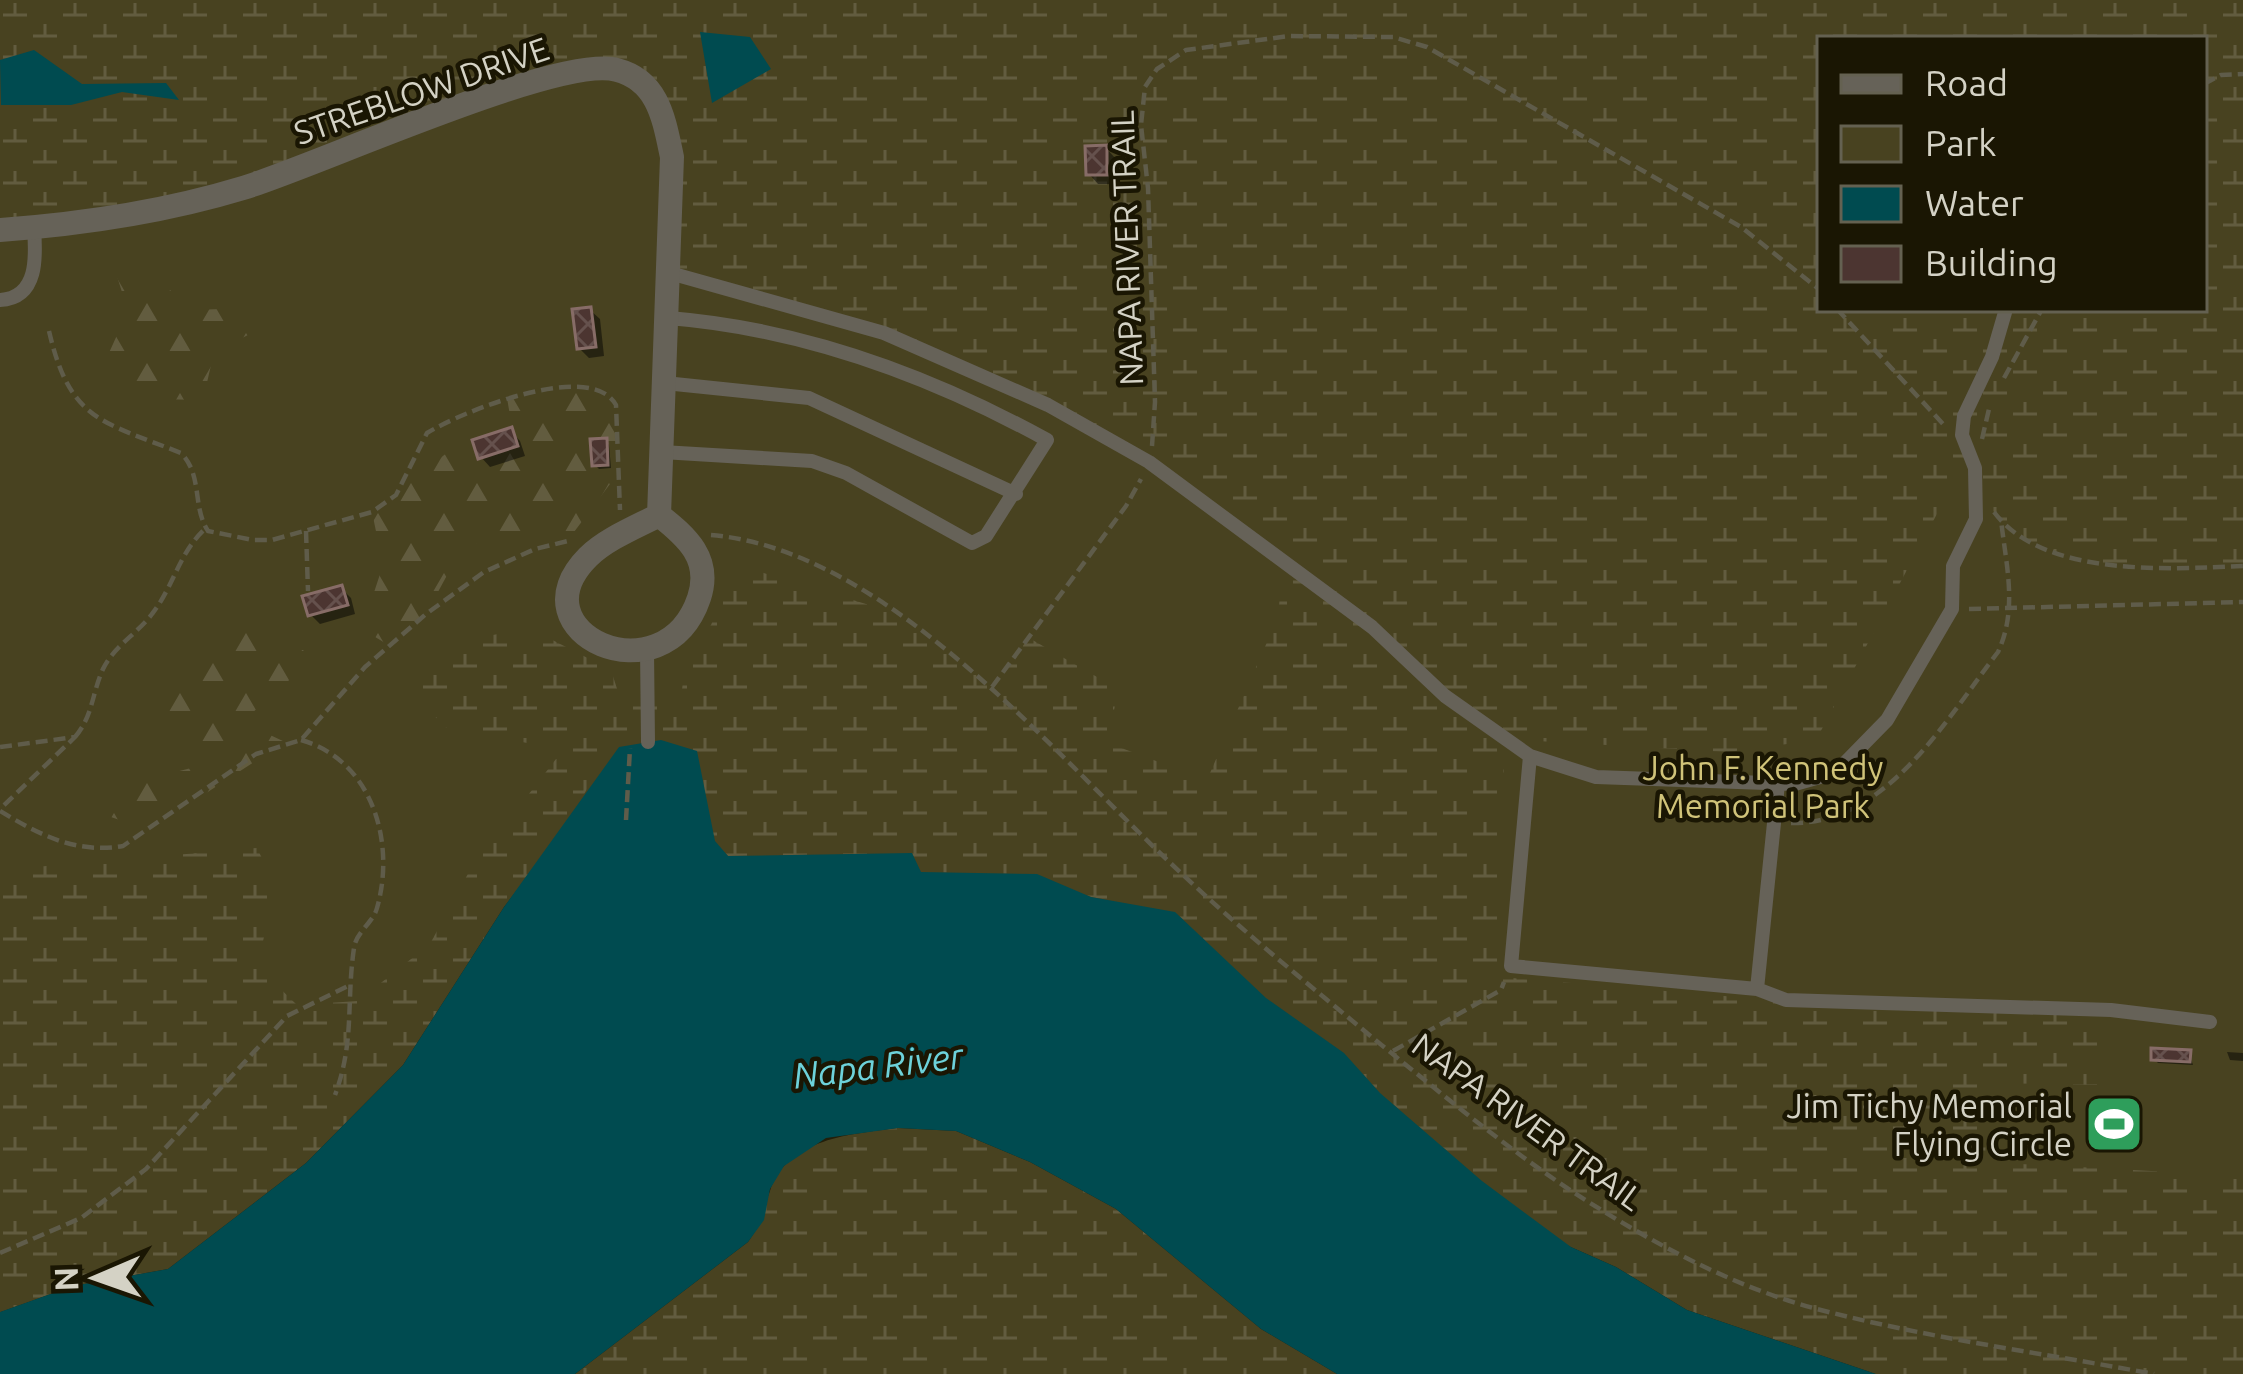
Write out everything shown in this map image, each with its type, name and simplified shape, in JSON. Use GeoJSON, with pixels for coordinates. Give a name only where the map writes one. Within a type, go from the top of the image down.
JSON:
{"type":"FeatureCollection","features":[{"type":"Feature","properties":{"kind":"street","name":"STREBLOW DRIVE"},"geometry":{"type":"LineString","coordinates":[[0,230],[114,218],[244,188],[512,89],[600,68],[618,70],[650,87],[665,122],[672,157],[659,514]]}},
{"type":"Feature","properties":{"kind":"street"},"geometry":{"type":"LineString","coordinates":[[659,514],[682,532],[704,571],[700,596],[678,632],[647,650],[629,651],[585,638],[572,623],[568,601],[571,582],[591,554],[659,514]]}},
{"type":"Feature","properties":{"kind":"lane"},"geometry":{"type":"LineString","coordinates":[[0,300],[10,299],[28,284],[37,263],[34,228]]}},
{"type":"Feature","properties":{"kind":"lane"},"geometry":{"type":"LineString","coordinates":[[670,273],[884,332],[1048,405],[1149,462],[1372,627],[1444,696],[1530,756],[1596,777],[1778,784],[1795,784],[1833,770],[1887,721],[1952,609],[1953,566],[1976,518],[1975,468],[1962,435],[1964,416],[1992,358],[2005,312]]}},
{"type":"Feature","properties":{"kind":"lane"},"geometry":{"type":"LineString","coordinates":[[662,452],[812,461],[846,472],[972,543],[986,536],[1047,440],[881,363],[815,341],[669,318]]}},
{"type":"Feature","properties":{"kind":"lane"},"geometry":{"type":"LineString","coordinates":[[665,383],[809,398],[1016,494]]}},
{"type":"Feature","properties":{"kind":"lane"},"geometry":{"type":"LineString","coordinates":[[647,650],[648,742]]}},
{"type":"Feature","properties":{"kind":"lane"},"geometry":{"type":"LineString","coordinates":[[1530,756],[1511,965],[1757,988],[1786,1000],[2110,1010],[2210,1022]]}},
{"type":"Feature","properties":{"kind":"lane"},"geometry":{"type":"LineString","coordinates":[[1757,988],[1778,784]]}},
{"type":"Feature","properties":{"kind":"path","name":"NAPA RIVER TRAIL"},"geometry":{"type":"LineString","coordinates":[[992,687],[1126,506],[1149,462],[1155,402],[1148,188],[1141,125],[1145,87],[1157,69],[1186,50],[1289,36],[1393,37],[1427,47],[1741,227],[1817,288]]}},
{"type":"Feature","properties":{"kind":"path"},"geometry":{"type":"LineString","coordinates":[[2207,82],[2221,75],[2243,74]]}},
{"type":"Feature","properties":{"kind":"path"},"geometry":{"type":"LineString","coordinates":[[1841,312],[1948,430]]}},
{"type":"Feature","properties":{"kind":"path"},"geometry":{"type":"LineString","coordinates":[[1975,468],[1989,410],[2040,312]]}},
{"type":"Feature","properties":{"kind":"path"},"geometry":{"type":"LineString","coordinates":[[49,331],[63,381],[74,400],[95,415],[182,453],[190,462],[208,531],[253,540],[272,540],[386,505],[428,433],[536,389],[600,388],[616,405],[621,509],[610,542],[568,540],[535,548],[484,572],[426,614],[365,668],[301,740],[256,754],[123,846],[100,850],[68,845],[0,810],[75,737],[90,715],[109,658],[150,617],[186,548],[206,527]]}},
{"type":"Feature","properties":{"kind":"path"},"geometry":{"type":"LineString","coordinates":[[1992,509],[2021,536],[2081,562],[2156,570],[2243,566]]}},
{"type":"Feature","properties":{"kind":"path"},"geometry":{"type":"LineString","coordinates":[[1773,823],[1804,824],[1842,815],[1900,774],[1998,652],[2010,608],[2001,520]]}},
{"type":"Feature","properties":{"kind":"path"},"geometry":{"type":"LineString","coordinates":[[306,530],[308,591]]}},
{"type":"Feature","properties":{"kind":"path","name":"NAPA RIVER TRAIL"},"geometry":{"type":"LineString","coordinates":[[682,532],[750,540],[803,558],[899,614],[992,687],[1180,873],[1465,1113],[1572,1191],[1667,1247],[1729,1277],[1814,1308],[2154,1374]]}},
{"type":"Feature","properties":{"kind":"path"},"geometry":{"type":"LineString","coordinates":[[1952,609],[2243,602]]}},
{"type":"Feature","properties":{"kind":"path"},"geometry":{"type":"LineString","coordinates":[[0,747],[75,737]]}},
{"type":"Feature","properties":{"kind":"path"},"geometry":{"type":"LineString","coordinates":[[626,820],[631,739]]}},
{"type":"Feature","properties":{"kind":"path"},"geometry":{"type":"LineString","coordinates":[[301,740],[338,757],[356,774],[378,821],[383,850],[376,912],[353,944],[349,1055],[335,1095]]}},
{"type":"Feature","properties":{"kind":"path"},"geometry":{"type":"LineString","coordinates":[[1391,1052],[1501,990],[1511,965]]}},
{"type":"Feature","properties":{"kind":"path"},"geometry":{"type":"LineString","coordinates":[[0,1252],[81,1218],[146,1169],[287,1016],[350,985]]}},
{"type":"Feature","properties":{"kind":"green space","name":"John F. Kennedy Memorial Park"},"geometry":{"type":"Polygon","coordinates":[[[0,0],[2243,0],[2243,1374],[1876,1374],[565,827],[73,1286],[0,1312],[0,0]]]}},
{"type":"Feature","properties":{"kind":"green space","name":"John F. Kennedy Memorial Park"},"geometry":{"type":"Polygon","coordinates":[[[0,0],[2243,0],[2243,566],[2114,566],[2050,552],[1999,519],[1974,469],[1938,512],[1816,740],[1728,752],[1504,739],[1500,977],[1771,1000],[2097,1010],[2099,1085],[1988,1083],[1985,1162],[2243,1176],[2243,1374],[1876,1374],[1687,1310],[1616,1267],[1571,1247],[1482,1181],[1380,1093],[1344,1053],[1266,998],[1175,912],[1091,897],[1037,874],[920,872],[912,853],[728,856],[715,841],[594,777],[403,1065],[306,1163],[168,1269],[73,1286],[0,1312],[0,859],[35,867],[257,848],[276,887],[257,966],[297,1005],[358,1001],[430,944],[470,870],[563,750],[445,727],[413,693],[456,642],[529,628],[611,670],[620,698],[681,697],[686,659],[721,602],[750,569],[899,614],[991,687],[1029,638],[1118,689],[1108,743],[1207,780],[1278,617],[1283,562],[1149,462],[1048,405],[884,333],[670,273],[658,102],[600,68],[244,188],[0,230],[0,0]]]}},
{"type":"Feature","properties":{"kind":"green space"},"geometry":{"type":"Polygon","coordinates":[[[149,269],[190,310],[223,309],[250,334],[214,352],[203,400],[154,399],[108,355],[128,311],[115,270],[149,269]]]}},
{"type":"Feature","properties":{"kind":"green space"},"geometry":{"type":"Polygon","coordinates":[[[600,388],[616,405],[619,472],[568,540],[495,531],[458,555],[426,614],[390,646],[362,629],[383,565],[372,512],[448,452],[512,427],[507,398],[536,389],[600,388]]]}},
{"type":"Feature","properties":{"kind":"green space"},"geometry":{"type":"Polygon","coordinates":[[[259,627],[308,653],[296,674],[242,722],[285,742],[149,830],[105,815],[98,792],[195,767],[146,694],[188,656],[259,627]]]}},
{"type":"Feature","properties":{"kind":"green space"},"geometry":{"type":"Polygon","coordinates":[[[898,1128],[956,1131],[1030,1162],[1116,1209],[1261,1329],[1337,1374],[575,1374],[748,1242],[778,1173],[791,1160],[823,1142],[898,1128]]]}},
{"type":"Feature","properties":{"kind":"water"},"geometry":{"type":"Polygon","coordinates":[[[700,32],[750,37],[771,69],[712,103],[700,32]]]}},
{"type":"Feature","properties":{"kind":"water"},"geometry":{"type":"Polygon","coordinates":[[[34,50],[82,84],[166,83],[179,100],[122,92],[71,105],[1,105],[0,60],[34,50]]]}},
{"type":"Feature","properties":{"kind":"water","name":"Napa River"},"geometry":{"type":"Polygon","coordinates":[[[661,740],[697,751],[715,841],[728,856],[912,853],[921,872],[1037,874],[1091,897],[1175,912],[1266,998],[1344,1053],[1380,1093],[1482,1181],[1571,1247],[1616,1267],[1687,1310],[1876,1374],[1337,1374],[1261,1329],[1116,1209],[1030,1162],[956,1131],[898,1128],[826,1138],[784,1166],[770,1189],[764,1220],[748,1242],[575,1374],[0,1374],[0,1312],[73,1286],[168,1269],[306,1163],[403,1065],[504,907],[619,747],[661,740]]]}},
{"type":"Feature","properties":{"kind":"building"},"geometry":{"type":"Polygon","coordinates":[[[1107,145],[1107,175],[1086,175],[1085,146],[1107,145]]]}},
{"type":"Feature","properties":{"kind":"building"},"geometry":{"type":"Polygon","coordinates":[[[591,307],[596,347],[577,349],[572,309],[591,307]]]}},
{"type":"Feature","properties":{"kind":"building"},"geometry":{"type":"Polygon","coordinates":[[[512,427],[518,446],[478,459],[472,440],[512,427]]]}},
{"type":"Feature","properties":{"kind":"building"},"geometry":{"type":"Polygon","coordinates":[[[607,438],[608,465],[592,466],[590,439],[607,438]]]}},
{"type":"Feature","properties":{"kind":"building"},"geometry":{"type":"Polygon","coordinates":[[[342,585],[348,605],[308,616],[302,596],[342,585]]]}},
{"type":"Feature","properties":{"kind":"building"},"geometry":{"type":"Polygon","coordinates":[[[2151,1048],[2191,1050],[2190,1062],[2151,1060],[2151,1048]]]}},
{"type":"Feature","properties":{"kind":"place","name":"Jim Tichy Memorial Flying Circle"},"geometry":{"type":"Point","coordinates":[2114,1124]}}]}
